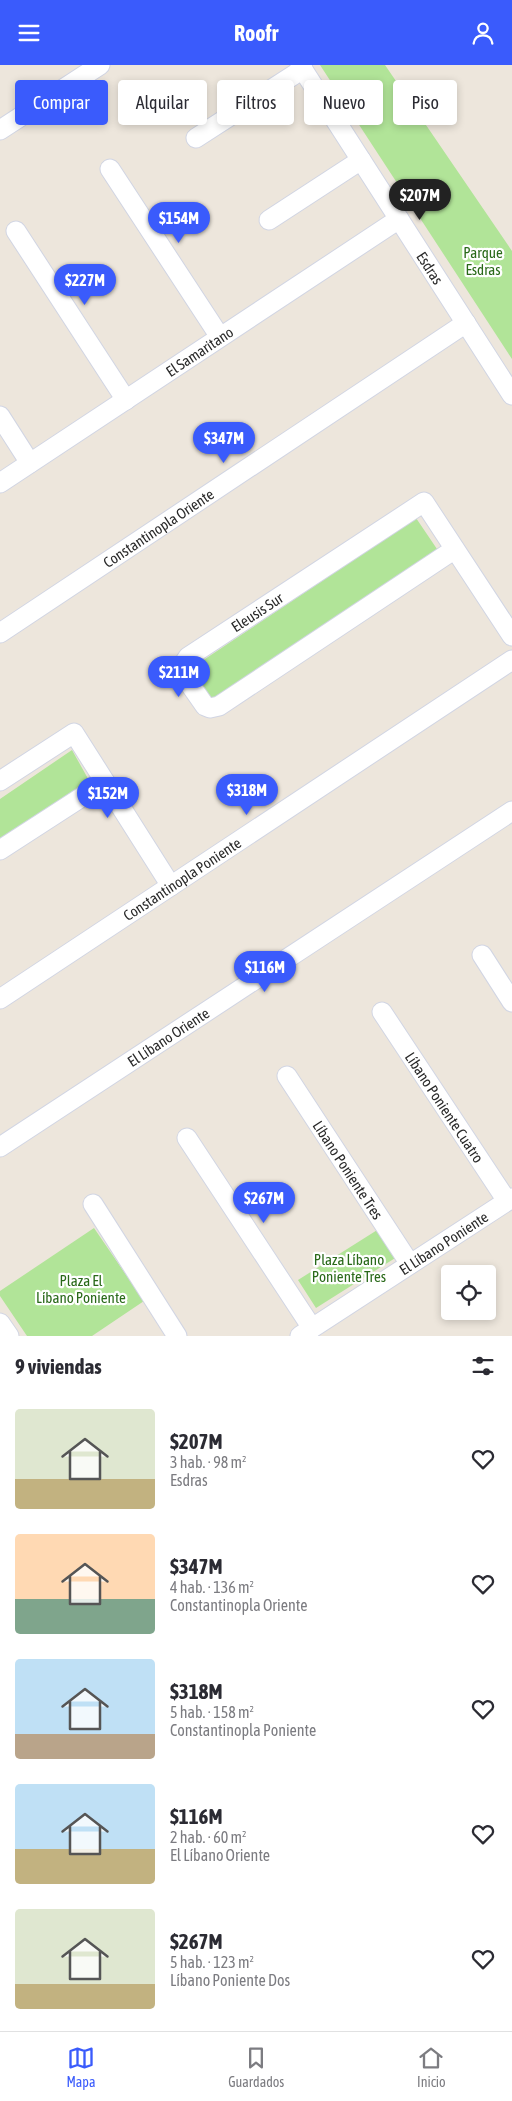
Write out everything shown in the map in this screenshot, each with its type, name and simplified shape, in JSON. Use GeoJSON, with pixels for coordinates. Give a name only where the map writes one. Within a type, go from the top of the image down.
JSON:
{"type":"FeatureCollection","features":[{"type":"Feature","properties":{"kind":"street"},"geometry":{"type":"LineString","coordinates":[[0,130],[100,65]]}},
{"type":"Feature","properties":{"kind":"street"},"geometry":{"type":"LineString","coordinates":[[196,138],[301,67]]}},
{"type":"Feature","properties":{"kind":"street","name":"Esdras"},"geometry":{"type":"LineString","coordinates":[[301,67],[512,395]]}},
{"type":"Feature","properties":{"kind":"street"},"geometry":{"type":"LineString","coordinates":[[268,220],[361,160]]}},
{"type":"Feature","properties":{"kind":"street"},"geometry":{"type":"LineString","coordinates":[[110,169],[220,337]]}},
{"type":"Feature","properties":{"kind":"street","name":"El Samaritano"},"geometry":{"type":"LineString","coordinates":[[0,483],[399,219]]}},
{"type":"Feature","properties":{"kind":"street"},"geometry":{"type":"LineString","coordinates":[[16,231],[126,400]]}},
{"type":"Feature","properties":{"kind":"street","name":"Constantinopla Oriente"},"geometry":{"type":"LineString","coordinates":[[0,633],[466,323]]}},
{"type":"Feature","properties":{"kind":"street"},"geometry":{"type":"LineString","coordinates":[[0,416],[30,463]]}},
{"type":"Feature","properties":{"kind":"street","name":"Eleusis Sur"},"geometry":{"type":"LineString","coordinates":[[455,549],[219,706],[210,708],[205,706],[184,676],[182,666],[188,657],[424,502],[455,549],[512,636]]}},
{"type":"Feature","properties":{"kind":"street","name":"Constantinopla Poniente"},"geometry":{"type":"LineString","coordinates":[[0,999],[512,660]]}},
{"type":"Feature","properties":{"kind":"street"},"geometry":{"type":"LineString","coordinates":[[0,781],[74,733],[172,885]]}},
{"type":"Feature","properties":{"kind":"street"},"geometry":{"type":"LineString","coordinates":[[0,850],[105,782]]}},
{"type":"Feature","properties":{"kind":"street","name":"El Líbano Oriente"},"geometry":{"type":"LineString","coordinates":[[0,1147],[512,811]]}},
{"type":"Feature","properties":{"kind":"street"},"geometry":{"type":"LineString","coordinates":[[482,955],[512,1002]]}},
{"type":"Feature","properties":{"kind":"street","name":"Líbano Poniente Cuatro"},"geometry":{"type":"LineString","coordinates":[[382,1011],[509,1199]]}},
{"type":"Feature","properties":{"kind":"street","name":"Líbano Poniente Tres"},"geometry":{"type":"LineString","coordinates":[[287,1076],[410,1265]]}},
{"type":"Feature","properties":{"kind":"street"},"geometry":{"type":"LineString","coordinates":[[187,1138],[306,1332]]}},
{"type":"Feature","properties":{"kind":"street","name":"El Líbano Poniente"},"geometry":{"type":"LineString","coordinates":[[306,1332],[509,1199]]}},
{"type":"Feature","properties":{"kind":"street"},"geometry":{"type":"LineString","coordinates":[[93,1203],[177,1336]]}},
{"type":"Feature","properties":{"kind":"street"},"geometry":{"type":"LineString","coordinates":[[0,1323],[9,1336]]}},
{"type":"Feature","properties":{"kind":"green space","name":"Parque Esdras"},"geometry":{"type":"Polygon","coordinates":[[[320,65],[385,65],[395,80],[393,80],[393,125],[426,125],[512,251],[512,359],[359,125],[383,125],[383,80],[330,80],[320,65]]]}},
{"type":"Feature","properties":{"kind":"green space"},"geometry":{"type":"Polygon","coordinates":[[[416,518],[437,549],[210,703],[190,669],[416,518]]]}},
{"type":"Feature","properties":{"kind":"green space"},"geometry":{"type":"Polygon","coordinates":[[[72,750],[91,784],[0,843],[0,799],[72,750]]]}},
{"type":"Feature","properties":{"kind":"green space","name":"Plaza Líbano Poniente Tres"},"geometry":{"type":"Polygon","coordinates":[[[382,1227],[400,1255],[316,1308],[298,1280],[382,1227]]]}},
{"type":"Feature","properties":{"kind":"green space","name":"Plaza El Líbano Poniente"},"geometry":{"type":"Polygon","coordinates":[[[94,1228],[144,1301],[92,1336],[27,1336],[0,1296],[0,1291],[94,1228]]]}}]}
